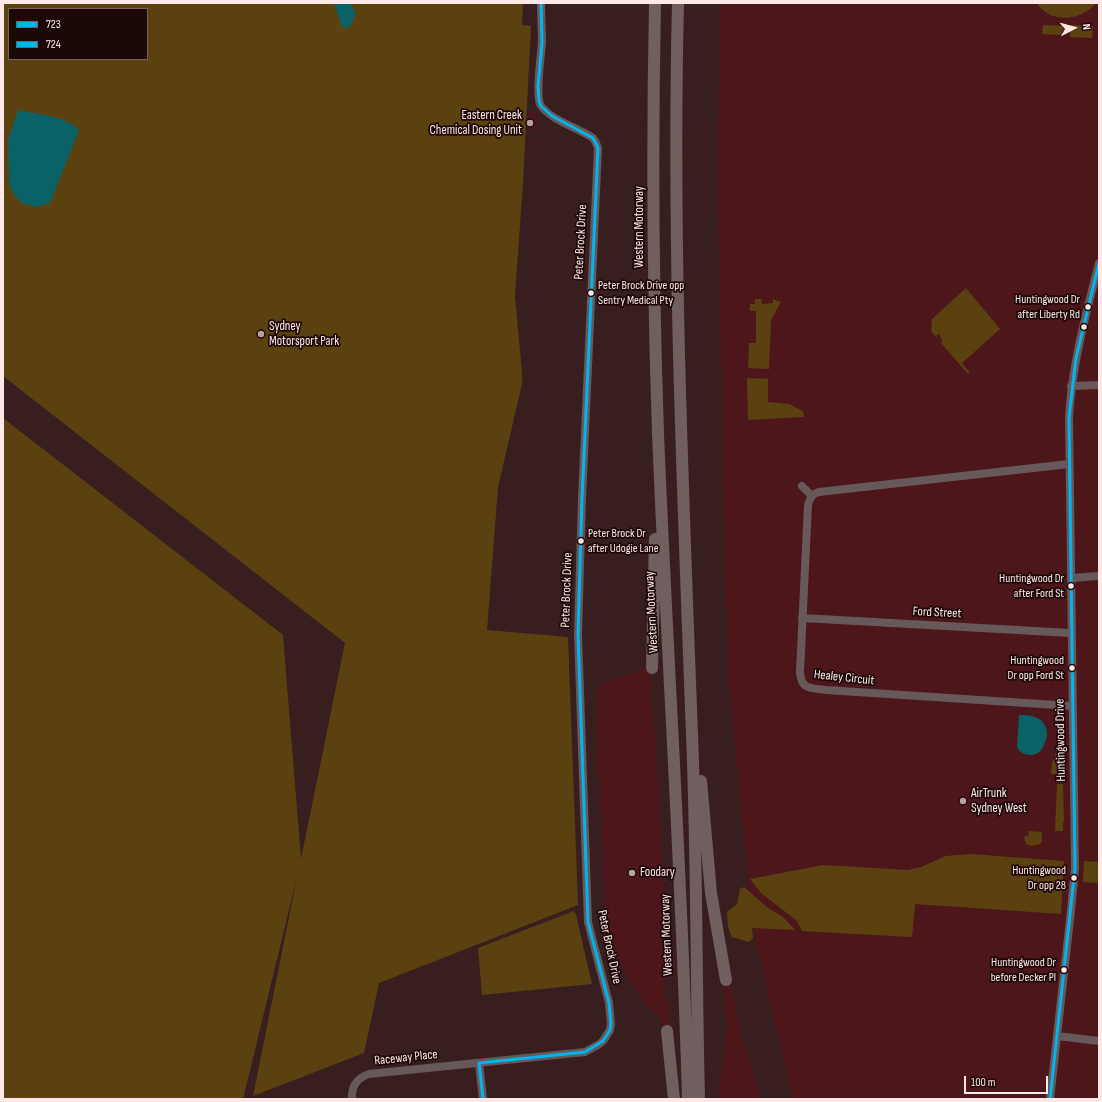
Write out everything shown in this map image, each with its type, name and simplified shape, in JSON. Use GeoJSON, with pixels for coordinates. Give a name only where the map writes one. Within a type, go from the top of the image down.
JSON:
{"type":"FeatureCollection","features":[{"type":"Feature","properties":{"kind":"highway","name":"Western Motorway"},"geometry":{"type":"LineString","coordinates":[[655,3],[654,281],[658,431],[688,1099]]}},
{"type":"Feature","properties":{"kind":"highway"},"geometry":{"type":"LineString","coordinates":[[678,3],[676,125],[677,296],[692,739],[699,1099]]}},
{"type":"Feature","properties":{"kind":"highway"},"geometry":{"type":"LineString","coordinates":[[652,668],[655,559],[654,488],[658,431]]}},
{"type":"Feature","properties":{"kind":"highway"},"geometry":{"type":"LineString","coordinates":[[692,739],[698,743],[711,893],[726,980]]}},
{"type":"Feature","properties":{"kind":"highway"},"geometry":{"type":"LineString","coordinates":[[668,1031],[674,1099]]}},
{"type":"Feature","properties":{"kind":"highway"},"geometry":{"type":"LineString","coordinates":[[698,1075],[702,1099]]}},
{"type":"Feature","properties":{"kind":"street","name":"Peter Brock Drive"},"geometry":{"type":"LineString","coordinates":[[479,1063],[586,1052],[603,1041],[610,1030],[611,1024],[609,1003],[588,922],[578,634],[582,498],[598,148],[593,138],[553,116],[542,107],[539,102],[538,90],[542,45],[542,3]]}},
{"type":"Feature","properties":{"kind":"street","name":"Huntingwood Drive"},"geometry":{"type":"LineString","coordinates":[[1050,1099],[1072,903],[1074,868],[1069,417],[1071,386],[1080,338],[1099,263]]}},
{"type":"Feature","properties":{"kind":"street"},"geometry":{"type":"LineString","coordinates":[[1071,386],[1099,385]]}},
{"type":"Feature","properties":{"kind":"street"},"geometry":{"type":"LineString","coordinates":[[802,486],[812,496],[819,492],[1069,464]]}},
{"type":"Feature","properties":{"kind":"street","name":"Healey Circuit"},"geometry":{"type":"LineString","coordinates":[[812,496],[808,505],[802,618],[800,680],[803,685],[826,690],[1072,706]]}},
{"type":"Feature","properties":{"kind":"street"},"geometry":{"type":"LineString","coordinates":[[1071,578],[1099,576]]}},
{"type":"Feature","properties":{"kind":"street","name":"Ford Street"},"geometry":{"type":"LineString","coordinates":[[802,618],[1071,633]]}},
{"type":"Feature","properties":{"kind":"street"},"geometry":{"type":"LineString","coordinates":[[1057,1036],[1099,1041]]}},
{"type":"Feature","properties":{"kind":"street","name":"Raceway Place"},"geometry":{"type":"LineString","coordinates":[[352,1099],[353,1090],[357,1081],[362,1076],[368,1074],[479,1063]]}},
{"type":"Feature","properties":{"kind":"street"},"geometry":{"type":"LineString","coordinates":[[479,1063],[484,1099]]}},
{"type":"Feature","properties":{"kind":"shaded area"},"geometry":{"type":"Polygon","coordinates":[[[3,3],[523,3],[522,25],[531,26],[523,183],[515,296],[522,384],[498,487],[487,630],[568,637],[578,905],[379,983],[364,1053],[253,1096],[297,877],[243,1099],[3,1099],[3,418],[283,635],[301,859],[345,643],[3,376],[3,3]]]}},
{"type":"Feature","properties":{"kind":"shaded area"},"geometry":{"type":"Polygon","coordinates":[[[721,3],[1099,3],[1099,1099],[793,1099],[753,928],[729,686],[723,487],[720,271],[717,188],[721,3]]]}},
{"type":"Feature","properties":{"kind":"shaded area"},"geometry":{"type":"Polygon","coordinates":[[[1037,3],[1096,3],[1083,14],[1066,18],[1049,14],[1042,10],[1037,3]]]}},
{"type":"Feature","properties":{"kind":"shaded area"},"geometry":{"type":"Polygon","coordinates":[[[1043,25],[1063,26],[1062,35],[1042,34],[1043,25]]]}},
{"type":"Feature","properties":{"kind":"shaded area"},"geometry":{"type":"Polygon","coordinates":[[[1070,25],[1093,26],[1092,38],[1070,37],[1070,25]]]}},
{"type":"Feature","properties":{"kind":"shaded area"},"geometry":{"type":"Polygon","coordinates":[[[529,112],[533,112],[538,116],[537,129],[528,129],[529,112]]]}},
{"type":"Feature","properties":{"kind":"shaded area"},"geometry":{"type":"Polygon","coordinates":[[[966,288],[1000,329],[962,363],[970,373],[968,374],[941,343],[942,340],[939,334],[936,336],[938,340],[931,331],[932,319],[966,288]]]}},
{"type":"Feature","properties":{"kind":"shaded area"},"geometry":{"type":"Polygon","coordinates":[[[755,299],[761,299],[762,304],[773,303],[773,299],[781,302],[771,320],[769,369],[748,368],[749,343],[756,343],[756,311],[750,311],[750,304],[755,304],[755,299]]]}},
{"type":"Feature","properties":{"kind":"shaded area"},"geometry":{"type":"Polygon","coordinates":[[[747,378],[768,379],[768,402],[789,404],[803,411],[804,417],[748,420],[747,378]]]}},
{"type":"Feature","properties":{"kind":"shaded area"},"geometry":{"type":"Polygon","coordinates":[[[649,662],[658,774],[664,893],[665,999],[669,1000],[670,1032],[666,1032],[659,1017],[648,1007],[606,944],[600,782],[597,773],[596,695],[599,687],[606,681],[641,671],[649,662]]]}},
{"type":"Feature","properties":{"kind":"shaded area"},"geometry":{"type":"Polygon","coordinates":[[[1056,753],[1062,756],[1058,761],[1062,758],[1063,783],[1057,783],[1058,774],[1051,774],[1052,763],[1056,753]]]}},
{"type":"Feature","properties":{"kind":"shaded area"},"geometry":{"type":"Polygon","coordinates":[[[1057,784],[1063,784],[1063,831],[1055,831],[1057,784]]]}},
{"type":"Feature","properties":{"kind":"shaded area"},"geometry":{"type":"Polygon","coordinates":[[[1029,831],[1042,832],[1042,841],[1040,844],[1032,846],[1026,844],[1024,836],[1028,836],[1029,831]]]}},
{"type":"Feature","properties":{"kind":"shaded area"},"geometry":{"type":"Polygon","coordinates":[[[971,854],[1064,861],[1061,914],[915,904],[912,937],[802,931],[797,921],[761,893],[750,879],[823,865],[908,870],[921,867],[946,856],[971,854]]]}},
{"type":"Feature","properties":{"kind":"shaded area"},"geometry":{"type":"Polygon","coordinates":[[[1084,861],[1099,862],[1099,883],[1083,882],[1084,861]]]}},
{"type":"Feature","properties":{"kind":"shaded area"},"geometry":{"type":"Polygon","coordinates":[[[744,887],[768,908],[783,917],[795,930],[752,928],[753,938],[749,942],[732,937],[728,927],[727,912],[737,904],[740,889],[744,887]]]}},
{"type":"Feature","properties":{"kind":"shaded area"},"geometry":{"type":"Polygon","coordinates":[[[574,911],[592,984],[482,995],[478,948],[574,911]]]}},
{"type":"Feature","properties":{"kind":"shaded area"},"geometry":{"type":"Polygon","coordinates":[[[730,979],[742,1036],[761,1099],[718,1099],[726,1044],[727,1024],[722,980],[730,979]]]}},
{"type":"Feature","properties":{"kind":"water"},"geometry":{"type":"Polygon","coordinates":[[[334,3],[350,3],[356,14],[350,26],[344,29],[334,3]]]}},
{"type":"Feature","properties":{"kind":"water"},"geometry":{"type":"Polygon","coordinates":[[[18,110],[42,114],[59,119],[73,125],[79,130],[50,203],[37,207],[21,203],[13,193],[9,183],[8,140],[18,110]]]}},
{"type":"Feature","properties":{"kind":"water"},"geometry":{"type":"Polygon","coordinates":[[[1019,715],[1035,717],[1045,725],[1047,732],[1046,739],[1042,749],[1038,753],[1032,755],[1018,750],[1019,715]]]}},
{"type":"Feature","properties":{"kind":"transit line","name":"724"},"geometry":{"type":"LineString","coordinates":[[483,1099],[479,1063],[585,1052],[603,1041],[610,1030],[611,1024],[609,1003],[588,922],[578,634],[582,498],[598,148],[593,138],[552,116],[541,106],[539,101],[538,86],[542,43],[541,3]]}},
{"type":"Feature","properties":{"kind":"transit line","name":"723"},"geometry":{"type":"LineString","coordinates":[[1050,1099],[1075,868],[1069,417],[1076,358],[1099,263]]}},
{"type":"Feature","properties":{"kind":"place","name":"Eastern Creek Chemical Dosing Unit"},"geometry":{"type":"Point","coordinates":[530,123]}},
{"type":"Feature","properties":{"kind":"place","name":"Peter Brock Drive opp Sentry Medical Pty"},"geometry":{"type":"Point","coordinates":[591,293]}},
{"type":"Feature","properties":{"kind":"place","name":"Huntingwood Dr after Liberty Rd"},"geometry":{"type":"Point","coordinates":[1088,307]}},
{"type":"Feature","properties":{"kind":"place","name":"Sydney Motorsport Park"},"geometry":{"type":"Point","coordinates":[261,334]}},
{"type":"Feature","properties":{"kind":"place","name":"Peter Brock Dr after Udogie Lane"},"geometry":{"type":"Point","coordinates":[581,541]}},
{"type":"Feature","properties":{"kind":"place","name":"Huntingwood Dr after Ford St"},"geometry":{"type":"Point","coordinates":[1071,586]}},
{"type":"Feature","properties":{"kind":"place","name":"Huntingwood Dr opp Ford St"},"geometry":{"type":"Point","coordinates":[1072,668]}},
{"type":"Feature","properties":{"kind":"place","name":"AirTrunk Sydney West"},"geometry":{"type":"Point","coordinates":[963,801]}},
{"type":"Feature","properties":{"kind":"place","name":"Foodary"},"geometry":{"type":"Point","coordinates":[632,873]}},
{"type":"Feature","properties":{"kind":"place","name":"Huntingwood Dr opp 28"},"geometry":{"type":"Point","coordinates":[1074,878]}},
{"type":"Feature","properties":{"kind":"place","name":"Huntingwood Dr before Decker Pl"},"geometry":{"type":"Point","coordinates":[1064,970]}}]}
